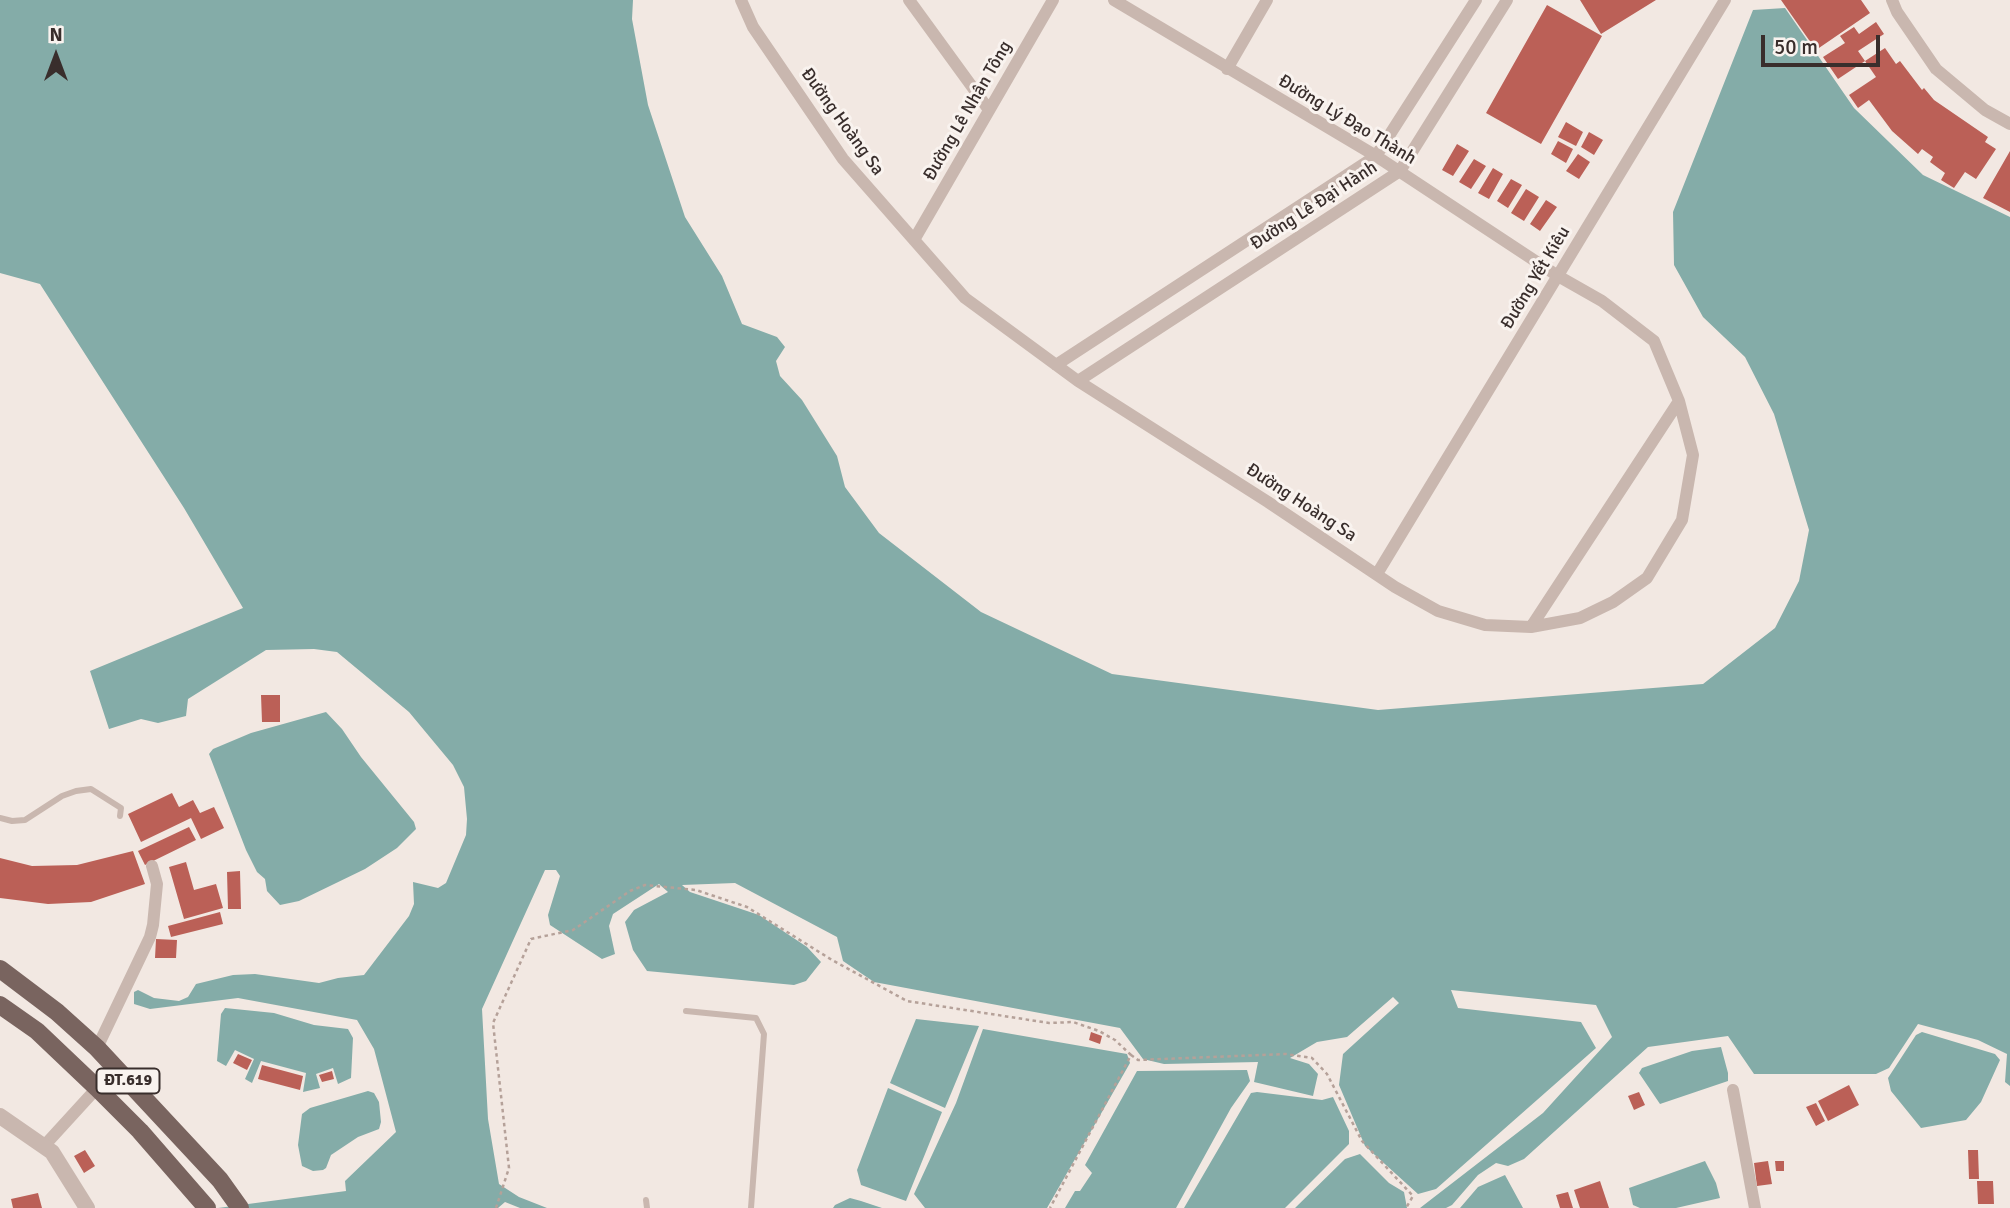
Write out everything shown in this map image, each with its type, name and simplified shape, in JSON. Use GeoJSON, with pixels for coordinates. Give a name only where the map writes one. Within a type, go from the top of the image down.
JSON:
{"type":"FeatureCollection","features":[{"type":"Feature","properties":{"kind":"main road","name":"ĐT.619"},"geometry":{"type":"LineString","coordinates":[[0,969],[57,1012],[97,1048],[220,1180],[240,1208]]}},
{"type":"Feature","properties":{"kind":"main road","name":"ĐT.619"},"geometry":{"type":"LineString","coordinates":[[0,1004],[37,1031],[97,1088],[140,1131],[207,1208]]}},
{"type":"Feature","properties":{"kind":"street","name":"Đường Hoàng Sa"},"geometry":{"type":"LineString","coordinates":[[741,0],[753,27],[843,159],[965,298],[1078,381],[1395,587],[1438,611],[1485,625],[1531,627],[1580,618],[1613,602],[1647,578],[1682,520],[1693,455],[1679,401],[1654,341],[1602,301],[1558,276]]}},
{"type":"Feature","properties":{"kind":"street"},"geometry":{"type":"LineString","coordinates":[[909,0],[989,110]]}},
{"type":"Feature","properties":{"kind":"street","name":"Đường Lê Nhân Tông"},"geometry":{"type":"LineString","coordinates":[[914,240],[1053,0]]}},
{"type":"Feature","properties":{"kind":"street","name":"Đường Lý Đạo Thành"},"geometry":{"type":"LineString","coordinates":[[1114,0],[1376,156],[1558,276]]}},
{"type":"Feature","properties":{"kind":"street"},"geometry":{"type":"LineString","coordinates":[[1227,69],[1267,0]]}},
{"type":"Feature","properties":{"kind":"street","name":"Đường Lê Đại Hành"},"geometry":{"type":"LineString","coordinates":[[1056,365],[1376,156],[1476,0]]}},
{"type":"Feature","properties":{"kind":"street","name":"Đường Lê Đại Hành"},"geometry":{"type":"LineString","coordinates":[[1078,381],[1400,171],[1507,0]]}},
{"type":"Feature","properties":{"kind":"street","name":"Đường Yết Kiêu"},"geometry":{"type":"LineString","coordinates":[[1377,574],[1725,0]]}},
{"type":"Feature","properties":{"kind":"street"},"geometry":{"type":"LineString","coordinates":[[1892,0],[1897,12],[1936,69],[1985,110],[2010,124]]}},
{"type":"Feature","properties":{"kind":"street"},"geometry":{"type":"LineString","coordinates":[[1531,627],[1679,401]]}},
{"type":"Feature","properties":{"kind":"street"},"geometry":{"type":"LineString","coordinates":[[97,1048],[150,937],[156,884],[152,866]]}},
{"type":"Feature","properties":{"kind":"street"},"geometry":{"type":"LineString","coordinates":[[44,1146],[97,1088]]}},
{"type":"Feature","properties":{"kind":"street"},"geometry":{"type":"LineString","coordinates":[[1733,1090],[1755,1208]]}},
{"type":"Feature","properties":{"kind":"street"},"geometry":{"type":"LineString","coordinates":[[0,1116],[52,1152],[87,1208]]}},
{"type":"Feature","properties":{"kind":"lane"},"geometry":{"type":"LineString","coordinates":[[0,818],[25,820],[62,796],[91,789],[121,808],[120,816]]}},
{"type":"Feature","properties":{"kind":"lane"},"geometry":{"type":"LineString","coordinates":[[686,1011],[756,1018],[764,1034],[751,1208]]}},
{"type":"Feature","properties":{"kind":"lane"},"geometry":{"type":"LineString","coordinates":[[646,1200],[648,1208]]}},
{"type":"Feature","properties":{"kind":"path"},"geometry":{"type":"LineString","coordinates":[[496,1208],[509,1168],[493,1023],[531,939],[573,930],[630,891],[645,885],[696,890],[747,908],[907,1002],[1049,1023],[1073,1022],[1115,1040],[1138,1060],[1286,1054],[1312,1058],[1327,1074],[1362,1141],[1413,1196],[1406,1208]]}},
{"type":"Feature","properties":{"kind":"path"},"geometry":{"type":"LineString","coordinates":[[1050,1208],[1131,1055]]}},
{"type":"Feature","properties":{"kind":"water"},"geometry":{"type":"Polygon","coordinates":[[[0,0],[633,0],[632,19],[648,105],[685,217],[722,276],[742,324],[777,337],[785,347],[776,361],[780,376],[802,400],[837,456],[845,487],[879,533],[981,612],[1112,674],[1378,710],[1703,684],[1775,628],[1799,581],[1809,530],[1774,414],[1745,357],[1703,317],[1674,265],[1673,212],[1753,10],[1785,8],[1854,108],[1923,175],[2010,217],[2010,1086],[2005,1082],[2007,1054],[1978,1040],[1918,1024],[1889,1068],[1876,1074],[1754,1074],[1728,1036],[1648,1047],[1524,1159],[1508,1166],[1496,1163],[1478,1175],[1452,1205],[1446,1208],[1420,1208],[1543,1113],[1612,1037],[1596,1005],[1451,990],[1458,1008],[1581,1022],[1596,1048],[1436,1189],[1418,1194],[1365,1146],[1339,1085],[1343,1054],[1399,1003],[1393,997],[1347,1037],[1317,1042],[1290,1058],[1309,1064],[1318,1074],[1313,1096],[1254,1082],[1258,1062],[1164,1064],[1143,1059],[1120,1028],[874,982],[843,961],[837,937],[735,883],[682,885],[690,892],[759,915],[807,947],[821,962],[806,981],[794,985],[647,971],[633,950],[625,922],[634,910],[668,892],[659,884],[613,914],[609,926],[615,954],[602,959],[550,925],[548,915],[560,876],[556,870],[545,870],[482,1009],[488,1119],[499,1184],[519,1197],[547,1208],[520,1208],[505,1202],[498,1208],[218,1208],[346,1191],[345,1181],[396,1132],[374,1049],[357,1020],[238,998],[150,1009],[134,1004],[134,992],[138,990],[154,998],[179,1001],[188,997],[196,984],[233,975],[255,974],[319,983],[364,975],[409,916],[414,904],[413,882],[438,888],[446,883],[466,835],[464,787],[453,765],[409,712],[337,652],[314,649],[266,650],[188,699],[186,716],[158,723],[141,719],[109,729],[90,671],[243,608],[184,508],[40,284],[0,273],[0,0]]]}},
{"type":"Feature","properties":{"kind":"water"},"geometry":{"type":"Polygon","coordinates":[[[326,712],[414,822],[416,829],[397,848],[365,869],[299,901],[280,905],[267,891],[265,879],[257,872],[246,850],[209,754],[213,749],[251,733],[326,712]]]}},
{"type":"Feature","properties":{"kind":"water"},"geometry":{"type":"Polygon","coordinates":[[[225,1008],[274,1013],[314,1025],[348,1029],[353,1038],[351,1078],[338,1084],[333,1068],[316,1074],[320,1088],[303,1092],[306,1073],[261,1061],[252,1083],[245,1079],[254,1059],[235,1050],[226,1066],[217,1061],[221,1014],[225,1008]]]}},
{"type":"Feature","properties":{"kind":"water"},"geometry":{"type":"Polygon","coordinates":[[[916,1019],[979,1026],[945,1108],[890,1083],[916,1019]]]}},
{"type":"Feature","properties":{"kind":"water"},"geometry":{"type":"Polygon","coordinates":[[[983,1029],[1127,1054],[1130,1063],[1047,1208],[925,1208],[914,1194],[956,1103],[983,1029]]]}},
{"type":"Feature","properties":{"kind":"water"},"geometry":{"type":"Polygon","coordinates":[[[1922,1032],[1995,1054],[2000,1060],[1981,1102],[1966,1120],[1921,1128],[1891,1091],[1888,1078],[1916,1035],[1922,1032]]]}},
{"type":"Feature","properties":{"kind":"water"},"geometry":{"type":"Polygon","coordinates":[[[1721,1047],[1728,1081],[1660,1104],[1639,1073],[1642,1068],[1692,1051],[1721,1047]]]}},
{"type":"Feature","properties":{"kind":"water"},"geometry":{"type":"Polygon","coordinates":[[[1247,1070],[1250,1081],[1231,1108],[1176,1208],[1065,1208],[1075,1191],[1080,1191],[1092,1173],[1085,1165],[1137,1071],[1247,1070]]]}},
{"type":"Feature","properties":{"kind":"water"},"geometry":{"type":"Polygon","coordinates":[[[888,1088],[942,1112],[906,1201],[861,1185],[857,1170],[888,1088]]]}},
{"type":"Feature","properties":{"kind":"water"},"geometry":{"type":"Polygon","coordinates":[[[368,1091],[374,1093],[379,1102],[379,1129],[358,1137],[331,1155],[323,1170],[313,1171],[302,1166],[298,1145],[302,1114],[310,1108],[368,1091]]]}},
{"type":"Feature","properties":{"kind":"water"},"geometry":{"type":"Polygon","coordinates":[[[1251,1093],[1322,1100],[1333,1097],[1349,1131],[1349,1144],[1285,1208],[1184,1208],[1251,1093]]]}},
{"type":"Feature","properties":{"kind":"water"},"geometry":{"type":"Polygon","coordinates":[[[1360,1154],[1389,1183],[1404,1192],[1407,1208],[1295,1208],[1345,1159],[1360,1154]]]}},
{"type":"Feature","properties":{"kind":"water"},"geometry":{"type":"Polygon","coordinates":[[[1705,1161],[1720,1198],[1676,1208],[1640,1208],[1633,1205],[1629,1188],[1705,1161]]]}},
{"type":"Feature","properties":{"kind":"water"},"geometry":{"type":"Polygon","coordinates":[[[1505,1175],[1523,1208],[1460,1208],[1478,1187],[1505,1175]]]}},
{"type":"Feature","properties":{"kind":"water"},"geometry":{"type":"Polygon","coordinates":[[[850,1198],[882,1208],[833,1208],[850,1198]]]}},
{"type":"Feature","properties":{"kind":"building"},"geometry":{"type":"Polygon","coordinates":[[[1580,0],[1656,0],[1601,34],[1580,0]]]}},
{"type":"Feature","properties":{"kind":"building"},"geometry":{"type":"Polygon","coordinates":[[[1781,0],[1861,0],[1870,13],[1816,50],[1781,0]]]}},
{"type":"Feature","properties":{"kind":"building"},"geometry":{"type":"Polygon","coordinates":[[[1547,5],[1602,36],[1541,144],[1486,113],[1547,5]]]}},
{"type":"Feature","properties":{"kind":"building"},"geometry":{"type":"Polygon","coordinates":[[[1876,22],[1884,34],[1858,51],[1865,61],[1838,79],[1823,57],[1845,43],[1840,36],[1854,27],[1859,34],[1876,22]]]}},
{"type":"Feature","properties":{"kind":"building"},"geometry":{"type":"Polygon","coordinates":[[[1885,48],[1896,64],[1900,61],[1922,90],[1924,88],[1934,100],[1988,137],[1985,142],[1996,149],[1976,179],[1965,172],[1954,188],[1941,180],[1945,173],[1930,162],[1933,157],[1922,149],[1918,154],[1892,131],[1869,100],[1858,108],[1849,95],[1876,77],[1865,61],[1885,48]]]}},
{"type":"Feature","properties":{"kind":"building"},"geometry":{"type":"Polygon","coordinates":[[[1566,122],[1583,132],[1576,146],[1558,137],[1566,122]]]}},
{"type":"Feature","properties":{"kind":"building"},"geometry":{"type":"Polygon","coordinates":[[[1589,132],[1603,140],[1594,155],[1581,147],[1589,132]]]}},
{"type":"Feature","properties":{"kind":"building"},"geometry":{"type":"Polygon","coordinates":[[[1558,141],[1573,149],[1566,163],[1551,154],[1558,141]]]}},
{"type":"Feature","properties":{"kind":"building"},"geometry":{"type":"Polygon","coordinates":[[[1457,144],[1469,151],[1453,176],[1442,170],[1457,144]]]}},
{"type":"Feature","properties":{"kind":"building"},"geometry":{"type":"Polygon","coordinates":[[[2010,151],[2010,212],[1983,198],[2010,151]]]}},
{"type":"Feature","properties":{"kind":"building"},"geometry":{"type":"Polygon","coordinates":[[[1578,154],[1590,162],[1579,179],[1566,171],[1578,154]]]}},
{"type":"Feature","properties":{"kind":"building"},"geometry":{"type":"Polygon","coordinates":[[[1474,159],[1486,166],[1471,189],[1459,182],[1474,159]]]}},
{"type":"Feature","properties":{"kind":"building"},"geometry":{"type":"Polygon","coordinates":[[[1493,168],[1503,174],[1489,199],[1478,193],[1493,168]]]}},
{"type":"Feature","properties":{"kind":"building"},"geometry":{"type":"Polygon","coordinates":[[[1511,179],[1522,185],[1508,208],[1497,201],[1511,179]]]}},
{"type":"Feature","properties":{"kind":"building"},"geometry":{"type":"Polygon","coordinates":[[[1526,189],[1539,197],[1524,221],[1511,213],[1526,189]]]}},
{"type":"Feature","properties":{"kind":"building"},"geometry":{"type":"Polygon","coordinates":[[[1546,200],[1557,207],[1540,231],[1530,224],[1546,200]]]}},
{"type":"Feature","properties":{"kind":"building"},"geometry":{"type":"Polygon","coordinates":[[[261,695],[280,695],[280,722],[262,722],[261,695]]]}},
{"type":"Feature","properties":{"kind":"building"},"geometry":{"type":"Polygon","coordinates":[[[172,793],[179,807],[193,800],[200,813],[214,807],[224,828],[201,839],[191,818],[141,842],[128,814],[172,793]]]}},
{"type":"Feature","properties":{"kind":"building"},"geometry":{"type":"Polygon","coordinates":[[[189,827],[196,840],[145,865],[138,851],[189,827]]]}},
{"type":"Feature","properties":{"kind":"building"},"geometry":{"type":"Polygon","coordinates":[[[133,851],[145,884],[91,902],[48,904],[0,898],[0,858],[32,866],[77,865],[133,851]]]}},
{"type":"Feature","properties":{"kind":"building"},"geometry":{"type":"Polygon","coordinates":[[[186,862],[194,890],[216,884],[223,908],[184,919],[169,867],[186,862]]]}},
{"type":"Feature","properties":{"kind":"building"},"geometry":{"type":"Polygon","coordinates":[[[240,871],[241,909],[228,909],[227,872],[240,871]]]}},
{"type":"Feature","properties":{"kind":"building"},"geometry":{"type":"Polygon","coordinates":[[[220,912],[223,924],[171,937],[168,926],[220,912]]]}},
{"type":"Feature","properties":{"kind":"building"},"geometry":{"type":"Polygon","coordinates":[[[156,939],[177,940],[176,958],[155,958],[156,939]]]}},
{"type":"Feature","properties":{"kind":"building"},"geometry":{"type":"Polygon","coordinates":[[[1091,1032],[1102,1036],[1100,1044],[1089,1040],[1091,1032]]]}},
{"type":"Feature","properties":{"kind":"building"},"geometry":{"type":"Polygon","coordinates":[[[238,1054],[252,1060],[247,1070],[233,1063],[238,1054]]]}},
{"type":"Feature","properties":{"kind":"building"},"geometry":{"type":"Polygon","coordinates":[[[262,1065],[303,1076],[300,1090],[258,1079],[262,1065]]]}},
{"type":"Feature","properties":{"kind":"building"},"geometry":{"type":"Polygon","coordinates":[[[332,1071],[334,1079],[322,1082],[319,1075],[332,1071]]]}},
{"type":"Feature","properties":{"kind":"building"},"geometry":{"type":"Polygon","coordinates":[[[1849,1085],[1859,1105],[1828,1121],[1818,1101],[1849,1085]]]}},
{"type":"Feature","properties":{"kind":"building"},"geometry":{"type":"Polygon","coordinates":[[[1639,1092],[1645,1105],[1634,1110],[1628,1096],[1639,1092]]]}},
{"type":"Feature","properties":{"kind":"building"},"geometry":{"type":"Polygon","coordinates":[[[1816,1103],[1825,1121],[1816,1126],[1806,1107],[1816,1103]]]}},
{"type":"Feature","properties":{"kind":"building"},"geometry":{"type":"Polygon","coordinates":[[[85,1150],[95,1166],[84,1173],[74,1156],[85,1150]]]}},
{"type":"Feature","properties":{"kind":"building"},"geometry":{"type":"Polygon","coordinates":[[[1968,1150],[1978,1150],[1979,1179],[1969,1179],[1968,1150]]]}},
{"type":"Feature","properties":{"kind":"building"},"geometry":{"type":"Polygon","coordinates":[[[1768,1161],[1772,1184],[1757,1186],[1754,1163],[1768,1161]]]}},
{"type":"Feature","properties":{"kind":"building"},"geometry":{"type":"Polygon","coordinates":[[[1775,1161],[1784,1161],[1784,1171],[1776,1171],[1775,1161]]]}},
{"type":"Feature","properties":{"kind":"building"},"geometry":{"type":"Polygon","coordinates":[[[1600,1181],[1609,1208],[1580,1208],[1574,1190],[1600,1181]]]}},
{"type":"Feature","properties":{"kind":"building"},"geometry":{"type":"Polygon","coordinates":[[[1977,1181],[1993,1181],[1994,1204],[1978,1204],[1977,1181]]]}},
{"type":"Feature","properties":{"kind":"building"},"geometry":{"type":"Polygon","coordinates":[[[1568,1192],[1573,1208],[1560,1208],[1556,1195],[1568,1192]]]}},
{"type":"Feature","properties":{"kind":"building"},"geometry":{"type":"Polygon","coordinates":[[[38,1193],[42,1208],[13,1208],[11,1199],[38,1193]]]}}]}
